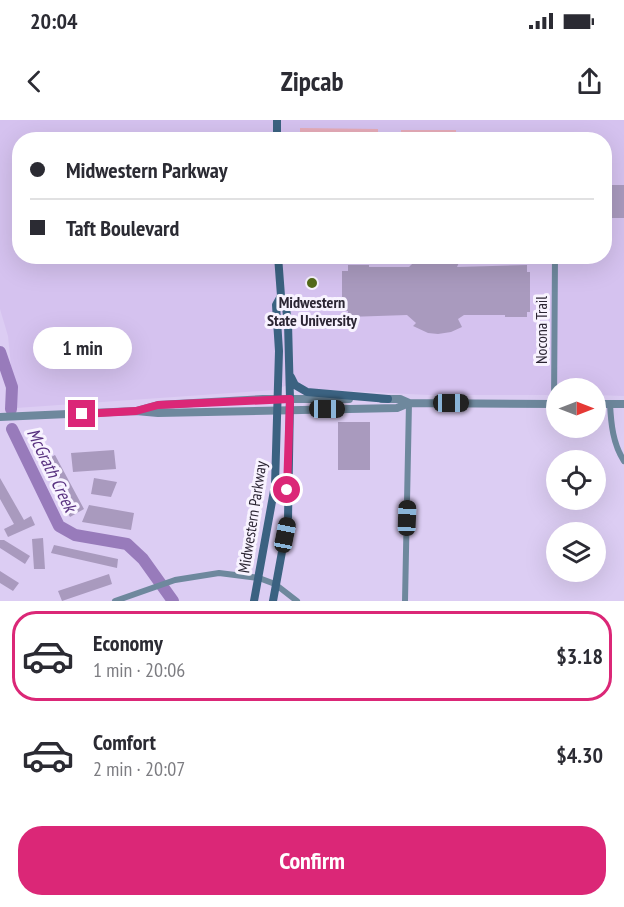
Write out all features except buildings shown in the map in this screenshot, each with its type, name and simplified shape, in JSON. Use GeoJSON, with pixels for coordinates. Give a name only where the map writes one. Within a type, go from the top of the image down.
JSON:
{"type":"FeatureCollection","features":[{"type":"Feature","properties":{"kind":"main road","name":"Midwestern Parkway"},"geometry":{"type":"LineString","coordinates":[[273,601],[288,519],[290,373],[288,323],[281,296],[279,264]]}},
{"type":"Feature","properties":{"kind":"main road","name":"Midwestern Parkway"},"geometry":{"type":"LineString","coordinates":[[254,601],[275,486],[279,351],[276,305],[281,296]]}},
{"type":"Feature","properties":{"kind":"main road"},"geometry":{"type":"LineString","coordinates":[[290,373],[296,385],[307,392],[388,399]]}},
{"type":"Feature","properties":{"kind":"street","name":"Nocona Trail"},"geometry":{"type":"LineString","coordinates":[[555,264],[555,378]]}},
{"type":"Feature","properties":{"kind":"street"},"geometry":{"type":"LineString","coordinates":[[289,404],[388,399],[400,399],[409,403]]}},
{"type":"Feature","properties":{"kind":"street"},"geometry":{"type":"LineString","coordinates":[[0,417],[136,411],[158,405],[289,404],[397,408],[409,403],[546,404]]}},
{"type":"Feature","properties":{"kind":"street"},"geometry":{"type":"LineString","coordinates":[[405,601],[409,403]]}},
{"type":"Feature","properties":{"kind":"street"},"geometry":{"type":"LineString","coordinates":[[606,404],[624,404]]}},
{"type":"Feature","properties":{"kind":"street"},"geometry":{"type":"LineString","coordinates":[[610,404],[615,441],[624,462]]}},
{"type":"Feature","properties":{"kind":"street"},"geometry":{"type":"LineString","coordinates":[[115,601],[168,582],[200,574],[219,573],[259,578],[275,584],[297,601]]}},
{"type":"Feature","properties":{"kind":"shaded area","name":"Midwestern State University"},"geometry":{"type":"Polygon","coordinates":[[[0,120],[624,120],[624,396],[606,395],[606,378],[546,378],[546,395],[428,395],[312,389],[296,382],[274,390],[16,408],[15,381],[8,336],[0,309],[0,120]]]}},
{"type":"Feature","properties":{"kind":"shaded area"},"geometry":{"type":"Polygon","coordinates":[[[300,128],[378,129],[378,132],[300,132],[300,128]]]}},
{"type":"Feature","properties":{"kind":"shaded area"},"geometry":{"type":"Polygon","coordinates":[[[401,130],[456,130],[456,132],[401,132],[401,130]]]}},
{"type":"Feature","properties":{"kind":"waterway","name":"McGrath Creek"},"geometry":{"type":"LineString","coordinates":[[0,352],[12,387],[11,409]]}},
{"type":"Feature","properties":{"kind":"waterway","name":"McGrath Creek"},"geometry":{"type":"LineString","coordinates":[[12,429],[59,526],[75,535],[127,544],[143,559],[173,601]]}},
{"type":"Feature","properties":{"kind":"place","name":"Midwestern State University"},"geometry":{"type":"Point","coordinates":[312,283]}},
{"type":"Feature","properties":{"kind":"route"},"geometry":{"type":"LineString","coordinates":[[82,414],[136,411],[158,405],[290,399],[287,490]]}}]}
